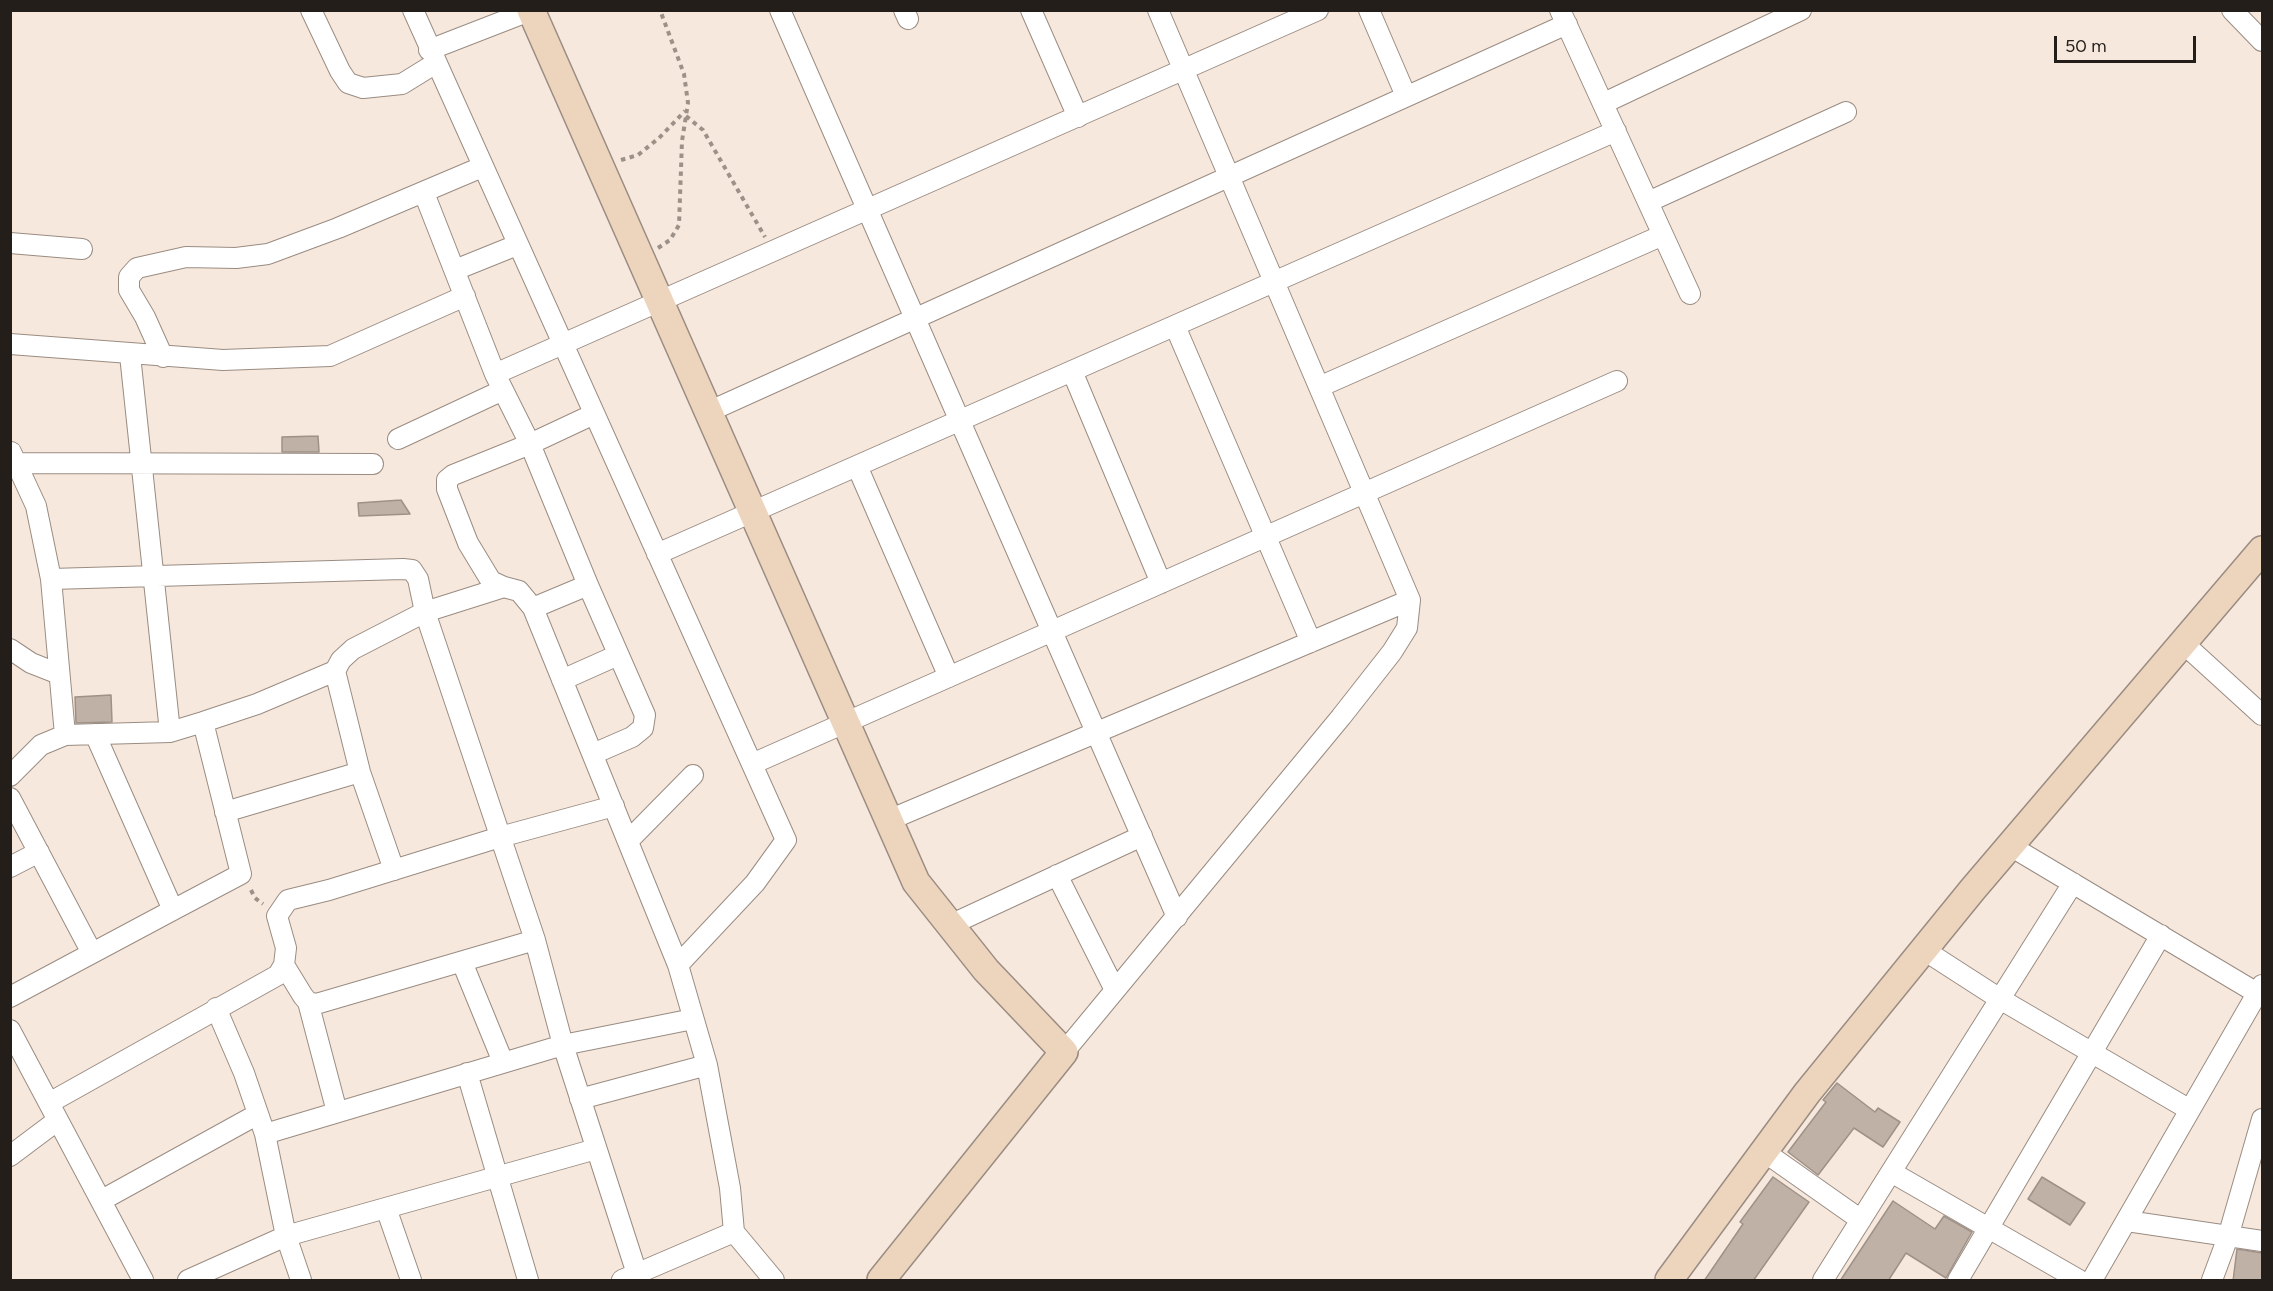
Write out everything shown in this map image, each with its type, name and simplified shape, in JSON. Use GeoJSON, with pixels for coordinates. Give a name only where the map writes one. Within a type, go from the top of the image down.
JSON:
{"type":"FeatureCollection","features":[{"type":"Feature","properties":{"kind":"street"},"geometry":{"type":"LineString","coordinates":[[311,10],[340,71],[348,82],[363,87],[402,84],[433,57],[531,11],[916,882],[986,970],[1064,1052]]}},
{"type":"Feature","properties":{"kind":"street"},"geometry":{"type":"LineString","coordinates":[[413,10],[786,840],[755,883],[678,965]]}},
{"type":"Feature","properties":{"kind":"street"},"geometry":{"type":"LineString","coordinates":[[780,10],[1177,917]]}},
{"type":"Feature","properties":{"kind":"street"},"geometry":{"type":"LineString","coordinates":[[1031,10],[1078,117]]}},
{"type":"Feature","properties":{"kind":"street"},"geometry":{"type":"LineString","coordinates":[[881,1281],[1064,1052],[1341,717],[1392,652],[1407,628],[1410,600],[1158,10]]}},
{"type":"Feature","properties":{"kind":"street"},"geometry":{"type":"LineString","coordinates":[[398,439],[562,344],[1318,10]]}},
{"type":"Feature","properties":{"kind":"street"},"geometry":{"type":"LineString","coordinates":[[1369,10],[1406,96]]}},
{"type":"Feature","properties":{"kind":"street"},"geometry":{"type":"LineString","coordinates":[[1604,103],[1801,10]]}},
{"type":"Feature","properties":{"kind":"street"},"geometry":{"type":"LineString","coordinates":[[2232,10],[2262,40]]}},
{"type":"Feature","properties":{"kind":"street"},"geometry":{"type":"LineString","coordinates":[[708,412],[1406,96],[1564,17],[1690,294]]}},
{"type":"Feature","properties":{"kind":"street"},"geometry":{"type":"LineString","coordinates":[[1648,202],[1846,112]]}},
{"type":"Feature","properties":{"kind":"street"},"geometry":{"type":"LineString","coordinates":[[657,554],[1616,131]]}},
{"type":"Feature","properties":{"kind":"street"},"geometry":{"type":"LineString","coordinates":[[163,357],[145,317],[129,290],[129,277],[137,268],[186,257],[236,258],[268,255],[483,167]]}},
{"type":"Feature","properties":{"kind":"street"},"geometry":{"type":"LineString","coordinates":[[424,193],[499,382],[530,444],[645,715],[643,728],[632,736],[593,754]]}},
{"type":"Feature","properties":{"kind":"street"},"geometry":{"type":"LineString","coordinates":[[1319,387],[1663,235]]}},
{"type":"Feature","properties":{"kind":"street"},"geometry":{"type":"LineString","coordinates":[[10,243],[82,249]]}},
{"type":"Feature","properties":{"kind":"street"},"geometry":{"type":"LineString","coordinates":[[455,270],[518,245]]}},
{"type":"Feature","properties":{"kind":"street"},"geometry":{"type":"LineString","coordinates":[[10,344],[130,355],[223,360],[330,356],[465,296]]}},
{"type":"Feature","properties":{"kind":"street"},"geometry":{"type":"LineString","coordinates":[[1175,326],[1311,642]]}},
{"type":"Feature","properties":{"kind":"street"},"geometry":{"type":"LineString","coordinates":[[130,355],[170,732]]}},
{"type":"Feature","properties":{"kind":"street"},"geometry":{"type":"LineString","coordinates":[[1072,371],[1161,583]]}},
{"type":"Feature","properties":{"kind":"street"},"geometry":{"type":"LineString","coordinates":[[752,764],[1617,381]]}},
{"type":"Feature","properties":{"kind":"street"},"geometry":{"type":"LineString","coordinates":[[594,414],[530,444],[453,475],[447,480],[447,489],[468,543],[491,581],[519,591],[533,608],[678,965],[707,1065],[730,1188],[734,1232],[774,1281]]}},
{"type":"Feature","properties":{"kind":"street"},"geometry":{"type":"LineString","coordinates":[[12,456],[141,462],[373,464]]}},
{"type":"Feature","properties":{"kind":"street"},"geometry":{"type":"LineString","coordinates":[[12,456],[36,506],[51,579],[64,735]]}},
{"type":"Feature","properties":{"kind":"street"},"geometry":{"type":"LineString","coordinates":[[857,466],[949,677]]}},
{"type":"Feature","properties":{"kind":"street"},"geometry":{"type":"LineString","coordinates":[[1669,1281],[1763,1151],[1924,950],[2262,550]]}},
{"type":"Feature","properties":{"kind":"street"},"geometry":{"type":"LineString","coordinates":[[51,579],[403,568],[412,570],[418,579],[425,612],[535,940],[563,1045],[596,1149],[632,1278],[734,1232]]}},
{"type":"Feature","properties":{"kind":"street"},"geometry":{"type":"LineString","coordinates":[[533,608],[588,585]]}},
{"type":"Feature","properties":{"kind":"street"},"geometry":{"type":"LineString","coordinates":[[10,776],[41,745],[64,735],[170,732],[257,704],[335,671],[341,660],[353,650],[425,612],[504,587]]}},
{"type":"Feature","properties":{"kind":"street"},"geometry":{"type":"LineString","coordinates":[[889,820],[1410,600]]}},
{"type":"Feature","properties":{"kind":"street"},"geometry":{"type":"LineString","coordinates":[[2183,643],[2262,716]]}},
{"type":"Feature","properties":{"kind":"street"},"geometry":{"type":"LineString","coordinates":[[10,650],[32,663],[59,674]]}},
{"type":"Feature","properties":{"kind":"street"},"geometry":{"type":"LineString","coordinates":[[562,680],[618,655]]}},
{"type":"Feature","properties":{"kind":"street"},"geometry":{"type":"LineString","coordinates":[[335,671],[360,772],[394,870]]}},
{"type":"Feature","properties":{"kind":"street"},"geometry":{"type":"LineString","coordinates":[[10,997],[241,874],[203,722]]}},
{"type":"Feature","properties":{"kind":"street"},"geometry":{"type":"LineString","coordinates":[[95,734],[173,910]]}},
{"type":"Feature","properties":{"kind":"street"},"geometry":{"type":"LineString","coordinates":[[225,812],[360,772]]}},
{"type":"Feature","properties":{"kind":"street"},"geometry":{"type":"LineString","coordinates":[[628,842],[693,775]]}},
{"type":"Feature","properties":{"kind":"street"},"geometry":{"type":"LineString","coordinates":[[10,798],[92,953]]}},
{"type":"Feature","properties":{"kind":"street"},"geometry":{"type":"LineString","coordinates":[[10,1156],[54,1112],[216,1008],[273,980],[284,965],[286,948],[277,916],[288,900],[614,806]]}},
{"type":"Feature","properties":{"kind":"street"},"geometry":{"type":"LineString","coordinates":[[950,925],[1142,836]]}},
{"type":"Feature","properties":{"kind":"street"},"geometry":{"type":"LineString","coordinates":[[2012,847],[2261,991],[2092,1281]]}},
{"type":"Feature","properties":{"kind":"street"},"geometry":{"type":"LineString","coordinates":[[10,867],[39,852]]}},
{"type":"Feature","properties":{"kind":"street"},"geometry":{"type":"LineString","coordinates":[[1057,875],[1115,990]]}},
{"type":"Feature","properties":{"kind":"street"},"geometry":{"type":"LineString","coordinates":[[1823,1281],[2073,883]]}},
{"type":"Feature","properties":{"kind":"street"},"geometry":{"type":"LineString","coordinates":[[1958,1281],[2161,935]]}},
{"type":"Feature","properties":{"kind":"street"},"geometry":{"type":"LineString","coordinates":[[308,1002],[316,1004],[535,940]]}},
{"type":"Feature","properties":{"kind":"street"},"geometry":{"type":"LineString","coordinates":[[1924,950],[2000,999],[2190,1110]]}},
{"type":"Feature","properties":{"kind":"street"},"geometry":{"type":"LineString","coordinates":[[462,962],[503,1062]]}},
{"type":"Feature","properties":{"kind":"street"},"geometry":{"type":"LineString","coordinates":[[284,965],[308,1002],[337,1112]]}},
{"type":"Feature","properties":{"kind":"street"},"geometry":{"type":"LineString","coordinates":[[216,1008],[244,1072],[265,1134],[286,1236],[301,1281]]}},
{"type":"Feature","properties":{"kind":"street"},"geometry":{"type":"LineString","coordinates":[[265,1134],[563,1045],[693,1019]]}},
{"type":"Feature","properties":{"kind":"street"},"geometry":{"type":"LineString","coordinates":[[10,1030],[143,1281]]}},
{"type":"Feature","properties":{"kind":"street"},"geometry":{"type":"LineString","coordinates":[[580,1099],[707,1065]]}},
{"type":"Feature","properties":{"kind":"street"},"geometry":{"type":"LineString","coordinates":[[467,1073],[528,1281]]}},
{"type":"Feature","properties":{"kind":"street"},"geometry":{"type":"LineString","coordinates":[[102,1200],[258,1114]]}},
{"type":"Feature","properties":{"kind":"street"},"geometry":{"type":"LineString","coordinates":[[2212,1281],[2228,1237],[2262,1119]]}},
{"type":"Feature","properties":{"kind":"street"},"geometry":{"type":"LineString","coordinates":[[188,1281],[286,1236],[596,1149]]}},
{"type":"Feature","properties":{"kind":"street"},"geometry":{"type":"LineString","coordinates":[[1763,1151],[1861,1220]]}},
{"type":"Feature","properties":{"kind":"street"},"geometry":{"type":"LineString","coordinates":[[1891,1172],[2079,1281]]}},
{"type":"Feature","properties":{"kind":"street"},"geometry":{"type":"LineString","coordinates":[[386,1208],[411,1281]]}},
{"type":"Feature","properties":{"kind":"street"},"geometry":{"type":"LineString","coordinates":[[2127,1221],[2262,1241]]}},
{"type":"Feature","properties":{"kind":"path"},"geometry":{"type":"LineString","coordinates":[[641,260],[670,240],[679,225],[682,141],[687,110],[684,74],[660,10]]}},
{"type":"Feature","properties":{"kind":"path"},"geometry":{"type":"LineString","coordinates":[[600,166],[639,155],[687,110]]}},
{"type":"Feature","properties":{"kind":"path"},"geometry":{"type":"LineString","coordinates":[[686,116],[703,130],[773,251]]}},
{"type":"Feature","properties":{"kind":"path"},"geometry":{"type":"LineString","coordinates":[[241,874],[255,898],[264,905],[282,906]]}},
{"type":"Feature","properties":{"kind":"building"},"geometry":{"type":"Polygon","coordinates":[[[318,436],[319,452],[282,452],[282,437],[318,436]]]}},
{"type":"Feature","properties":{"kind":"building"},"geometry":{"type":"Polygon","coordinates":[[[401,500],[410,514],[359,516],[358,503],[401,500]]]}},
{"type":"Feature","properties":{"kind":"building"},"geometry":{"type":"Polygon","coordinates":[[[111,695],[112,722],[76,723],[75,697],[111,695]]]}},
{"type":"Feature","properties":{"kind":"building"},"geometry":{"type":"Polygon","coordinates":[[[1837,1083],[1875,1112],[1878,1108],[1900,1122],[1883,1147],[1854,1128],[1818,1175],[1788,1152],[1826,1102],[1823,1100],[1837,1083]]]}},
{"type":"Feature","properties":{"kind":"building"},"geometry":{"type":"Polygon","coordinates":[[[1773,1177],[1809,1202],[1753,1281],[1704,1281],[1743,1224],[1740,1222],[1773,1177]]]}},
{"type":"Feature","properties":{"kind":"building"},"geometry":{"type":"Polygon","coordinates":[[[2042,1177],[2085,1203],[2070,1225],[2028,1199],[2042,1177]]]}},
{"type":"Feature","properties":{"kind":"building"},"geometry":{"type":"Polygon","coordinates":[[[1893,1201],[1935,1229],[1944,1216],[1972,1232],[1946,1278],[1906,1253],[1888,1281],[1840,1281],[1893,1201]]]}},
{"type":"Feature","properties":{"kind":"building"},"geometry":{"type":"Polygon","coordinates":[[[2237,1249],[2262,1253],[2262,1281],[2233,1281],[2237,1249]]]}}]}
